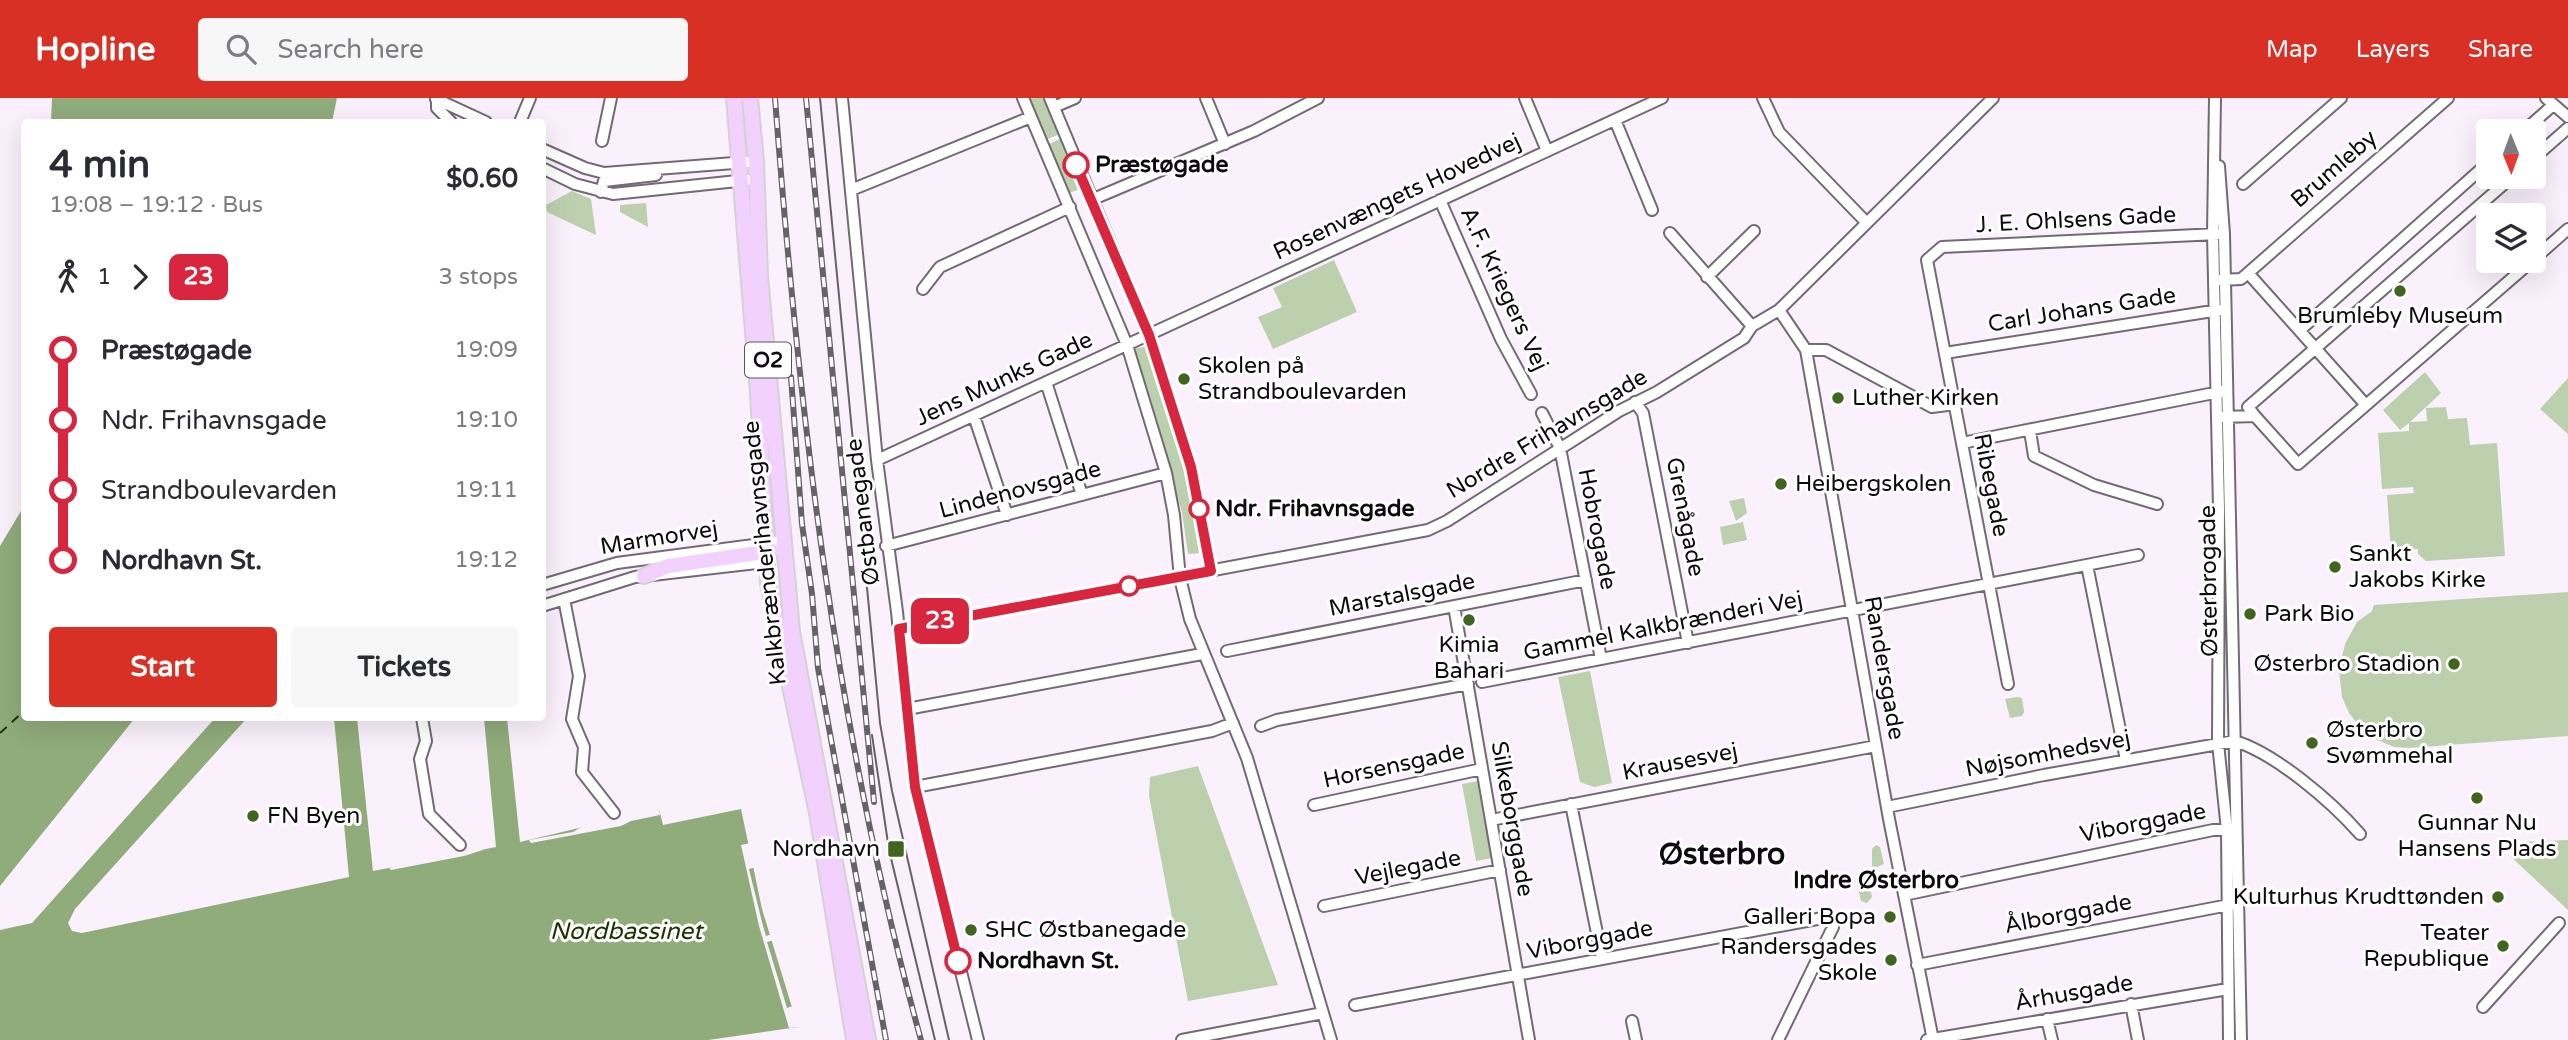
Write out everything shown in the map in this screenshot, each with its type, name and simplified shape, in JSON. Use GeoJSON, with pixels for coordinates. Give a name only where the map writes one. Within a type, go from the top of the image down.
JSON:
{"type":"FeatureCollection","features":[{"type":"Feature","properties":{"kind":"main road","name":"Kalkbrænderihavnsgade"},"geometry":{"type":"LineString","coordinates":[[734,98],[758,393],[765,552],[793,709],[817,813],[854,1040]]}},
{"type":"Feature","properties":{"kind":"main road","name":"Kalkbrænderihavnsgade"},"geometry":{"type":"LineString","coordinates":[[750,98],[757,178],[760,276],[792,631],[868,1040]]}},
{"type":"Feature","properties":{"kind":"main road"},"geometry":{"type":"LineString","coordinates":[[644,576],[668,566],[765,552],[783,541]]}},
{"type":"Feature","properties":{"kind":"street"},"geometry":{"type":"LineString","coordinates":[[521,119],[530,98]]}},
{"type":"Feature","properties":{"kind":"street"},"geometry":{"type":"LineString","coordinates":[[602,141],[611,98]]}},
{"type":"Feature","properties":{"kind":"street","name":"Østbanegade"},"geometry":{"type":"LineString","coordinates":[[842,98],[886,546],[899,629],[915,787],[978,1040]]}},
{"type":"Feature","properties":{"kind":"street"},"geometry":{"type":"LineString","coordinates":[[1023,98],[1127,345],[1166,474],[1174,515],[1180,578],[1202,654],[1233,723],[1331,1040]]}},
{"type":"Feature","properties":{"kind":"street"},"geometry":{"type":"LineString","coordinates":[[1075,98],[1052,102],[1149,335],[1191,467],[1211,571]]}},
{"type":"Feature","properties":{"kind":"street"},"geometry":{"type":"LineString","coordinates":[[1206,98],[1226,144]]}},
{"type":"Feature","properties":{"kind":"street"},"geometry":{"type":"LineString","coordinates":[[1091,200],[1226,144],[1305,101],[1318,98]]}},
{"type":"Feature","properties":{"kind":"street"},"geometry":{"type":"LineString","coordinates":[[1525,98],[1547,151]]}},
{"type":"Feature","properties":{"kind":"street","name":"Rosenvængets Hovedvej"},"geometry":{"type":"LineString","coordinates":[[1149,335],[1662,98]]}},
{"type":"Feature","properties":{"kind":"street"},"geometry":{"type":"LineString","coordinates":[[1763,98],[1775,125],[1867,222]]}},
{"type":"Feature","properties":{"kind":"street","name":"Østerbrogade"},"geometry":{"type":"LineString","coordinates":[[2215,98],[2221,391],[2235,741],[2229,1040]]}},
{"type":"Feature","properties":{"kind":"street"},"geometry":{"type":"LineString","coordinates":[[2243,184],[2341,98]]}},
{"type":"Feature","properties":{"kind":"street","name":"Brumleby"},"geometry":{"type":"LineString","coordinates":[[2219,280],[2241,279],[2448,98]]}},
{"type":"Feature","properties":{"kind":"street","name":"Nordre Frihavnsgade"},"geometry":{"type":"LineString","coordinates":[[899,629],[1428,530],[1744,338],[1752,326],[1779,310],[1985,101]]}},
{"type":"Feature","properties":{"kind":"street"},"geometry":{"type":"LineString","coordinates":[[2534,119],[2550,101],[2568,117]]}},
{"type":"Feature","properties":{"kind":"street"},"geometry":{"type":"LineString","coordinates":[[437,102],[449,119]]}},
{"type":"Feature","properties":{"kind":"street"},"geometry":{"type":"LineString","coordinates":[[437,102],[479,119]]}},
{"type":"Feature","properties":{"kind":"street"},"geometry":{"type":"LineString","coordinates":[[851,190],[1031,117]]}},
{"type":"Feature","properties":{"kind":"street"},"geometry":{"type":"LineString","coordinates":[[1615,120],[1652,210]]}},
{"type":"Feature","properties":{"kind":"street"},"geometry":{"type":"LineString","coordinates":[[2546,147],[2568,128]]}},
{"type":"Feature","properties":{"kind":"street"},"geometry":{"type":"LineString","coordinates":[[546,151],[585,168],[613,176],[662,174],[677,167],[756,161]]}},
{"type":"Feature","properties":{"kind":"street"},"geometry":{"type":"LineString","coordinates":[[546,170],[575,184],[607,193],[757,178]]}},
{"type":"Feature","properties":{"kind":"street"},"geometry":{"type":"LineString","coordinates":[[2300,330],[2476,174]]}},
{"type":"Feature","properties":{"kind":"street"},"geometry":{"type":"LineString","coordinates":[[607,193],[613,176]]}},
{"type":"Feature","properties":{"kind":"street"},"geometry":{"type":"LineString","coordinates":[[2498,189],[2248,407],[2298,464],[2518,273]]}},
{"type":"Feature","properties":{"kind":"street","name":"A.F. Kriegers Vej"},"geometry":{"type":"LineString","coordinates":[[1440,200],[1501,339],[1531,394]]}},
{"type":"Feature","properties":{"kind":"street"},"geometry":{"type":"LineString","coordinates":[[923,289],[940,267],[1070,207]]}},
{"type":"Feature","properties":{"kind":"street"},"geometry":{"type":"LineString","coordinates":[[2546,248],[2568,229]]}},
{"type":"Feature","properties":{"kind":"street"},"geometry":{"type":"LineString","coordinates":[[1706,277],[1754,231]]}},
{"type":"Feature","properties":{"kind":"street"},"geometry":{"type":"LineString","coordinates":[[1670,233],[1752,326]]}},
{"type":"Feature","properties":{"kind":"street","name":"J. E. Ohlsens Gade"},"geometry":{"type":"LineString","coordinates":[[1931,253],[1941,247],[2218,234]]}},
{"type":"Feature","properties":{"kind":"street","name":"Ribegade"},"geometry":{"type":"LineString","coordinates":[[1931,253],[1927,260],[2008,684]]}},
{"type":"Feature","properties":{"kind":"street"},"geometry":{"type":"LineString","coordinates":[[2248,273],[2365,404]]}},
{"type":"Feature","properties":{"kind":"street","name":"Randersgade"},"geometry":{"type":"LineString","coordinates":[[1779,310],[1806,350],[1931,1040]]}},
{"type":"Feature","properties":{"kind":"street","name":"Carl Johans Gade"},"geometry":{"type":"LineString","coordinates":[[1945,353],[2220,310]]}},
{"type":"Feature","properties":{"kind":"street","name":"Jens Munks Gade"},"geometry":{"type":"LineString","coordinates":[[877,460],[1149,335]]}},
{"type":"Feature","properties":{"kind":"street"},"geometry":{"type":"LineString","coordinates":[[1806,350],[1826,350],[1931,407],[1955,404]]}},
{"type":"Feature","properties":{"kind":"street"},"geometry":{"type":"LineString","coordinates":[[1046,382],[1082,495]]}},
{"type":"Feature","properties":{"kind":"street"},"geometry":{"type":"LineString","coordinates":[[1962,443],[2221,391]]}},
{"type":"Feature","properties":{"kind":"street","name":"Grenågade"},"geometry":{"type":"LineString","coordinates":[[1635,402],[1643,414],[1688,643]]}},
{"type":"Feature","properties":{"kind":"street"},"geometry":{"type":"LineString","coordinates":[[1542,413],[1560,448]]}},
{"type":"Feature","properties":{"kind":"street"},"geometry":{"type":"LineString","coordinates":[[974,416],[1007,515]]}},
{"type":"Feature","properties":{"kind":"street"},"geometry":{"type":"LineString","coordinates":[[2222,417],[2255,416]]}},
{"type":"Feature","properties":{"kind":"street","name":"Østerbrogade"},"geometry":{"type":"LineString","coordinates":[[2222,417],[2218,743],[2232,830]]}},
{"type":"Feature","properties":{"kind":"street"},"geometry":{"type":"LineString","coordinates":[[2030,431],[2034,456],[2094,485],[2157,504]]}},
{"type":"Feature","properties":{"kind":"street","name":"Hobrogade"},"geometry":{"type":"LineString","coordinates":[[1560,448],[1601,659]]}},
{"type":"Feature","properties":{"kind":"street","name":"Lindenovsgade"},"geometry":{"type":"LineString","coordinates":[[886,546],[1166,474]]}},
{"type":"Feature","properties":{"kind":"street","name":"Marmorvej"},"geometry":{"type":"LineString","coordinates":[[546,584],[617,563],[765,552]]}},
{"type":"Feature","properties":{"kind":"street","name":"Gammel Kalkbrænderi Vej"},"geometry":{"type":"LineString","coordinates":[[1482,682],[2138,555]]}},
{"type":"Feature","properties":{"kind":"street"},"geometry":{"type":"LineString","coordinates":[[2087,565],[2126,760]]}},
{"type":"Feature","properties":{"kind":"street","name":"Marmorvej"},"geometry":{"type":"LineString","coordinates":[[546,605],[644,576]]}},
{"type":"Feature","properties":{"kind":"street","name":"Marstalsgade"},"geometry":{"type":"LineString","coordinates":[[1227,651],[1586,580]]}},
{"type":"Feature","properties":{"kind":"street"},"geometry":{"type":"LineString","coordinates":[[564,599],[579,676],[572,719],[584,747],[582,772],[614,813]]}},
{"type":"Feature","properties":{"kind":"street","name":"Silkeborggade"},"geometry":{"type":"LineString","coordinates":[[1454,606],[1529,1040]]}},
{"type":"Feature","properties":{"kind":"street"},"geometry":{"type":"LineString","coordinates":[[907,709],[1202,654]]}},
{"type":"Feature","properties":{"kind":"street"},"geometry":{"type":"LineString","coordinates":[[1261,726],[1277,720],[1468,684]]}},
{"type":"Feature","properties":{"kind":"street"},"geometry":{"type":"LineString","coordinates":[[423,721],[426,741],[420,759],[429,814],[460,845]]}},
{"type":"Feature","properties":{"kind":"street"},"geometry":{"type":"LineString","coordinates":[[915,787],[1212,731],[1233,723]]}},
{"type":"Feature","properties":{"kind":"street"},"geometry":{"type":"LineString","coordinates":[[2235,741],[2257,748],[2344,816],[2360,834]]}},
{"type":"Feature","properties":{"kind":"street","name":"Nøjsomhedsvej"},"geometry":{"type":"LineString","coordinates":[[1887,807],[2235,741]]}},
{"type":"Feature","properties":{"kind":"street","name":"Krausesvej"},"geometry":{"type":"LineString","coordinates":[[1491,820],[1876,746]]}},
{"type":"Feature","properties":{"kind":"street","name":"Horsensgade"},"geometry":{"type":"LineString","coordinates":[[1314,805],[1482,769]]}},
{"type":"Feature","properties":{"kind":"street"},"geometry":{"type":"LineString","coordinates":[[1571,804],[1602,958]]}},
{"type":"Feature","properties":{"kind":"street","name":"Viborggade"},"geometry":{"type":"LineString","coordinates":[[1904,895],[2112,850],[2213,830],[2232,830]]}},
{"type":"Feature","properties":{"kind":"street","name":"Vejlegade"},"geometry":{"type":"LineString","coordinates":[[1324,906],[1500,870]]}},
{"type":"Feature","properties":{"kind":"street","name":"Østerbrogade"},"geometry":{"type":"LineString","coordinates":[[2232,904],[2241,1040]]}},
{"type":"Feature","properties":{"kind":"street","name":"Ålborggade"},"geometry":{"type":"LineString","coordinates":[[1917,965],[2232,904]]}},
{"type":"Feature","properties":{"kind":"street","name":"Viborggade"},"geometry":{"type":"LineString","coordinates":[[1355,1005],[1822,916],[1832,919],[1833,927],[1778,1040]]}},
{"type":"Feature","properties":{"kind":"street"},"geometry":{"type":"LineString","coordinates":[[2483,1007],[2561,925]]}},
{"type":"Feature","properties":{"kind":"street","name":"Århusgade"},"geometry":{"type":"LineString","coordinates":[[1931,1040],[2228,989]]}},
{"type":"Feature","properties":{"kind":"street"},"geometry":{"type":"LineString","coordinates":[[2131,1004],[2137,1040]]}},
{"type":"Feature","properties":{"kind":"street"},"geometry":{"type":"LineString","coordinates":[[1182,1040],[1323,1013]]}},
{"type":"Feature","properties":{"kind":"street"},"geometry":{"type":"LineString","coordinates":[[2047,1019],[2052,1040]]}},
{"type":"Feature","properties":{"kind":"street"},"geometry":{"type":"LineString","coordinates":[[1632,1021],[1636,1040]]}},
{"type":"Feature","properties":{"kind":"shaded area"},"geometry":{"type":"Polygon","coordinates":[[[1027,98],[1045,98],[1060,134],[1045,140],[1027,98]]]}},
{"type":"Feature","properties":{"kind":"shaded area"},"geometry":{"type":"Polygon","coordinates":[[[1062,138],[1083,188],[1069,193],[1047,145],[1062,138]]]}},
{"type":"Feature","properties":{"kind":"shaded area"},"geometry":{"type":"Polygon","coordinates":[[[572,191],[591,199],[596,235],[547,212],[546,205],[572,191]]]}},
{"type":"Feature","properties":{"kind":"shaded area"},"geometry":{"type":"Polygon","coordinates":[[[646,203],[648,227],[620,212],[620,205],[646,203]]]}},
{"type":"Feature","properties":{"kind":"shaded area"},"geometry":{"type":"Polygon","coordinates":[[[1334,260],[1357,312],[1273,349],[1258,317],[1282,307],[1273,288],[1334,260]]]}},
{"type":"Feature","properties":{"kind":"shaded area"},"geometry":{"type":"Polygon","coordinates":[[[1148,346],[1187,480],[1199,553],[1188,554],[1182,512],[1133,349],[1148,346]]]}},
{"type":"Feature","properties":{"kind":"shaded area"},"geometry":{"type":"Polygon","coordinates":[[[2425,372],[2441,393],[2410,422],[2427,421],[2426,408],[2446,407],[2448,419],[2467,418],[2470,445],[2497,443],[2505,556],[2426,561],[2418,554],[2418,549],[2391,551],[2387,495],[2414,493],[2413,487],[2382,489],[2378,433],[2409,431],[2409,423],[2400,430],[2383,410],[2425,372]]]}},
{"type":"Feature","properties":{"kind":"shaded area"},"geometry":{"type":"Polygon","coordinates":[[[2568,378],[2568,434],[2540,409],[2568,378]]]}},
{"type":"Feature","properties":{"kind":"shaded area"},"geometry":{"type":"Polygon","coordinates":[[[1744,498],[1747,513],[1736,521],[1729,501],[1744,498]]]}},
{"type":"Feature","properties":{"kind":"shaded area"},"geometry":{"type":"Polygon","coordinates":[[[1743,522],[1747,540],[1723,545],[1720,527],[1743,522]]]}},
{"type":"Feature","properties":{"kind":"shaded area","name":"Østerbro Stadion"},"geometry":{"type":"Polygon","coordinates":[[[2568,592],[2568,736],[2394,747],[2366,735],[2349,713],[2342,697],[2339,670],[2345,644],[2357,622],[2372,611],[2374,605],[2568,592]]]}},
{"type":"Feature","properties":{"kind":"shaded area"},"geometry":{"type":"Polygon","coordinates":[[[1590,671],[1612,783],[1594,787],[1580,782],[1558,677],[1590,671]]]}},
{"type":"Feature","properties":{"kind":"shaded area"},"geometry":{"type":"Polygon","coordinates":[[[2022,698],[2024,712],[2022,716],[2010,718],[2005,699],[2022,698]]]}},
{"type":"Feature","properties":{"kind":"shaded area"},"geometry":{"type":"Polygon","coordinates":[[[1198,766],[1278,985],[1188,1001],[1149,796],[1150,777],[1198,766]]]}},
{"type":"Feature","properties":{"kind":"shaded area"},"geometry":{"type":"Polygon","coordinates":[[[1478,781],[1492,858],[1476,861],[1462,784],[1478,781]]]}},
{"type":"Feature","properties":{"kind":"shaded area"},"geometry":{"type":"Polygon","coordinates":[[[2568,840],[2568,910],[2511,857],[2520,842],[2568,840]]]}},
{"type":"Feature","properties":{"kind":"shaded area"},"geometry":{"type":"Polygon","coordinates":[[[1876,845],[1880,847],[1884,864],[1872,869],[1872,849],[1876,845]]]}},
{"type":"Feature","properties":{"kind":"shaded area"},"geometry":{"type":"Polygon","coordinates":[[[1860,873],[1868,879],[1872,897],[1867,903],[1861,901],[1856,879],[1860,873]]]}},
{"type":"Feature","properties":{"kind":"water"},"geometry":{"type":"Polygon","coordinates":[[[52,98],[337,98],[333,119],[51,119],[52,98]]]}},
{"type":"Feature","properties":{"kind":"water"},"geometry":{"type":"Polygon","coordinates":[[[21,511],[21,721],[133,721],[0,886],[0,546],[21,511]]]}},
{"type":"Feature","properties":{"kind":"water","name":"Nordbassinet"},"geometry":{"type":"Polygon","coordinates":[[[212,721],[244,721],[75,909],[68,923],[72,931],[82,933],[349,877],[334,721],[357,721],[373,871],[496,847],[484,721],[507,721],[520,842],[659,809],[663,825],[741,809],[762,909],[798,1027],[708,1040],[0,1040],[0,930],[32,923],[212,721]]]}},
{"type":"Feature","properties":{"kind":"pier"},"geometry":{"type":"Polygon","coordinates":[[[659,809],[660,815],[621,826],[531,843],[529,840],[573,832],[586,824],[621,815],[659,809]]]}},
{"type":"Feature","properties":{"kind":"pier"},"geometry":{"type":"Polygon","coordinates":[[[751,843],[757,867],[749,869],[766,936],[772,934],[774,940],[767,942],[787,1008],[793,1006],[799,1027],[789,1028],[759,926],[741,845],[751,843]]]}},
{"type":"Feature","properties":{"kind":"pier"},"geometry":{"type":"Polygon","coordinates":[[[480,847],[483,850],[464,856],[391,870],[389,868],[480,847]]]}},
{"type":"Feature","properties":{"kind":"ferry route"},"geometry":{"type":"LineString","coordinates":[[0,733],[21,714]]}},
{"type":"Feature","properties":{"kind":"tram line"},"geometry":{"type":"LineString","coordinates":[[820,98],[880,723],[892,791],[949,1040]]}},
{"type":"Feature","properties":{"kind":"tram line"},"geometry":{"type":"LineString","coordinates":[[872,735],[889,850],[935,1040]]}},
{"type":"Feature","properties":{"kind":"railway"},"geometry":{"type":"LineString","coordinates":[[775,98],[796,336],[825,573],[866,808],[891,924],[921,1040]]}},
{"type":"Feature","properties":{"kind":"railway"},"geometry":{"type":"LineString","coordinates":[[806,98],[874,802]]}},
{"type":"Feature","properties":{"kind":"railway"},"geometry":{"type":"LineString","coordinates":[[791,377],[802,524],[812,594],[818,668],[886,1040]]}},
{"type":"Feature","properties":{"kind":"bus line","name":"23"},"geometry":{"type":"LineString","coordinates":[[958,961],[915,787],[899,629],[1211,571],[1191,467],[1149,335],[1076,165]]}},
{"type":"Feature","properties":{"kind":"place","name":"Præstøgade"},"geometry":{"type":"Point","coordinates":[1076,165]}},
{"type":"Feature","properties":{"kind":"place","name":"Brumleby Museum"},"geometry":{"type":"Point","coordinates":[2400,291]}},
{"type":"Feature","properties":{"kind":"place","name":"Skolen på Strandboulevarden"},"geometry":{"type":"Point","coordinates":[1184,379]}},
{"type":"Feature","properties":{"kind":"place","name":"Luther Kirken"},"geometry":{"type":"Point","coordinates":[1838,398]}},
{"type":"Feature","properties":{"kind":"place","name":"Heibergskolen"},"geometry":{"type":"Point","coordinates":[1781,484]}},
{"type":"Feature","properties":{"kind":"place","name":"Ndr. Frihavnsgade"},"geometry":{"type":"Point","coordinates":[1199,509]}},
{"type":"Feature","properties":{"kind":"place","name":"Sankt Jakobs Kirke"},"geometry":{"type":"Point","coordinates":[2335,567]}},
{"type":"Feature","properties":{"kind":"place","name":"Park Bio"},"geometry":{"type":"Point","coordinates":[2250,614]}},
{"type":"Feature","properties":{"kind":"place","name":"Kimia Bahari"},"geometry":{"type":"Point","coordinates":[1469,620]}},
{"type":"Feature","properties":{"kind":"place","name":"Østerbro Stadion"},"geometry":{"type":"Point","coordinates":[2454,664]}},
{"type":"Feature","properties":{"kind":"place","name":"Østerbro Svømmehal"},"geometry":{"type":"Point","coordinates":[2312,743]}},
{"type":"Feature","properties":{"kind":"place","name":"Gunnar Nu Hansens Plads"},"geometry":{"type":"Point","coordinates":[2477,798]}},
{"type":"Feature","properties":{"kind":"place","name":"FN Byen"},"geometry":{"type":"Point","coordinates":[253,816]}},
{"type":"Feature","properties":{"kind":"place","name":"Nordhavn"},"geometry":{"type":"Point","coordinates":[896,849]}},
{"type":"Feature","properties":{"kind":"place","name":"Kulturhus Krudttønden"},"geometry":{"type":"Point","coordinates":[2498,897]}},
{"type":"Feature","properties":{"kind":"place","name":"Galleri Bopa"},"geometry":{"type":"Point","coordinates":[1890,917]}},
{"type":"Feature","properties":{"kind":"place","name":"SHC Østbanegade"},"geometry":{"type":"Point","coordinates":[971,930]}},
{"type":"Feature","properties":{"kind":"place","name":"Teater Republique"},"geometry":{"type":"Point","coordinates":[2503,946]}},
{"type":"Feature","properties":{"kind":"place","name":"Randersgades Skole"},"geometry":{"type":"Point","coordinates":[1891,960]}},
{"type":"Feature","properties":{"kind":"place","name":"Nordhavn St."},"geometry":{"type":"Point","coordinates":[958,961]}},
{"type":"Feature","properties":{"kind":"district","name":"Østerbro"},"geometry":{"type":"Point","coordinates":[1722,854]}},
{"type":"Feature","properties":{"kind":"district","name":"Indre Østerbro"},"geometry":{"type":"Point","coordinates":[1876,880]}}]}
